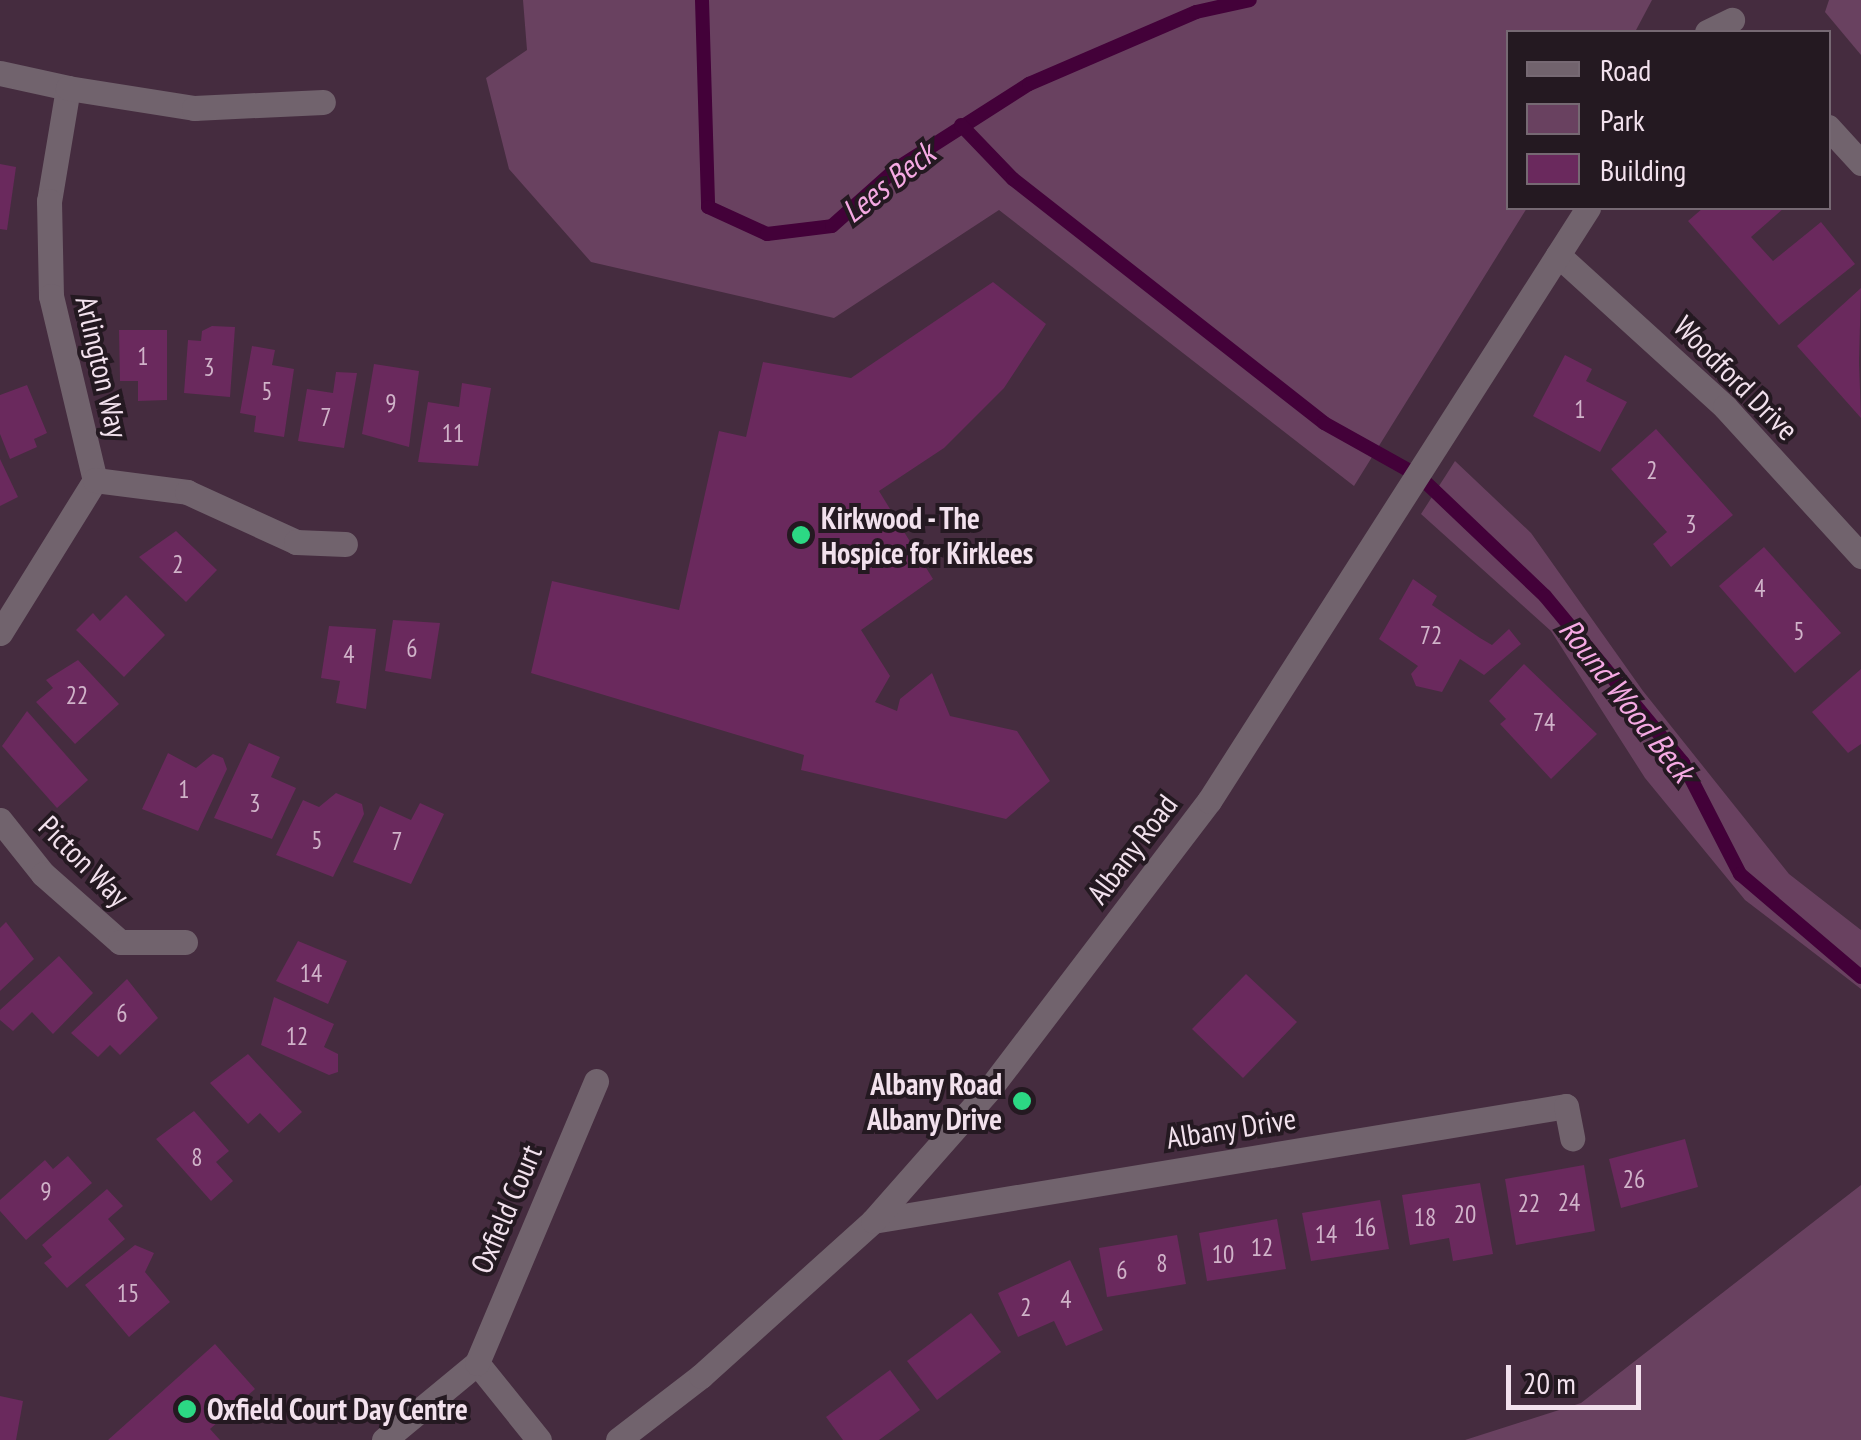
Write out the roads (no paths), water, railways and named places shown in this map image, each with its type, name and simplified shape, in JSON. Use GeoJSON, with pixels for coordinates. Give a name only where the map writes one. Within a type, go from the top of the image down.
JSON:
{"type":"FeatureCollection","features":[{"type":"Feature","properties":{"kind":"street"},"geometry":{"type":"LineString","coordinates":[[1711,30],[1737,17]]}},
{"type":"Feature","properties":{"kind":"street"},"geometry":{"type":"LineString","coordinates":[[0,73],[194,108],[324,102]]}},
{"type":"Feature","properties":{"kind":"street","name":"Arlington Way"},"geometry":{"type":"LineString","coordinates":[[0,633],[95,480],[51,296],[49,201],[68,88]]}},
{"type":"Feature","properties":{"kind":"street"},"geometry":{"type":"LineString","coordinates":[[1831,130],[1861,163]]}},
{"type":"Feature","properties":{"kind":"street","name":"Albany Road"},"geometry":{"type":"LineString","coordinates":[[618,1440],[701,1376],[873,1221],[991,1087],[1209,801],[1587,210]]}},
{"type":"Feature","properties":{"kind":"street","name":"Woodford Drive"},"geometry":{"type":"LineString","coordinates":[[1558,255],[1725,407],[1861,556]]}},
{"type":"Feature","properties":{"kind":"street"},"geometry":{"type":"LineString","coordinates":[[95,480],[187,492],[296,542],[344,544]]}},
{"type":"Feature","properties":{"kind":"street","name":"Picton Way"},"geometry":{"type":"LineString","coordinates":[[0,820],[44,874],[120,942],[185,942]]}},
{"type":"Feature","properties":{"kind":"street","name":"Oxfield Court"},"geometry":{"type":"LineString","coordinates":[[384,1440],[476,1363],[596,1081]]}},
{"type":"Feature","properties":{"kind":"street","name":"Albany Drive"},"geometry":{"type":"LineString","coordinates":[[873,1221],[1566,1106],[1572,1138]]}},
{"type":"Feature","properties":{"kind":"street"},"geometry":{"type":"LineString","coordinates":[[476,1363],[539,1440]]}},
{"type":"Feature","properties":{"kind":"waterway","name":"Lees Beck"},"geometry":{"type":"LineString","coordinates":[[702,0],[708,207],[767,234],[832,226],[896,169],[1029,84],[1196,12],[1250,0]]}},
{"type":"Feature","properties":{"kind":"waterway","name":"Round Wood Beck"},"geometry":{"type":"LineString","coordinates":[[961,125],[1013,179],[1324,423],[1419,476],[1545,596],[1683,763],[1740,874],[1861,977]]}},
{"type":"Feature","properties":{"kind":"place","name":"Kirkwood - The Hospice for Kirklees"},"geometry":{"type":"Point","coordinates":[801,535]}},
{"type":"Feature","properties":{"kind":"place","name":"Albany Road Albany Drive"},"geometry":{"type":"Point","coordinates":[1022,1101]}},
{"type":"Feature","properties":{"kind":"place","name":"Oxfield Court Day Centre"},"geometry":{"type":"Point","coordinates":[187,1409]}}]}
